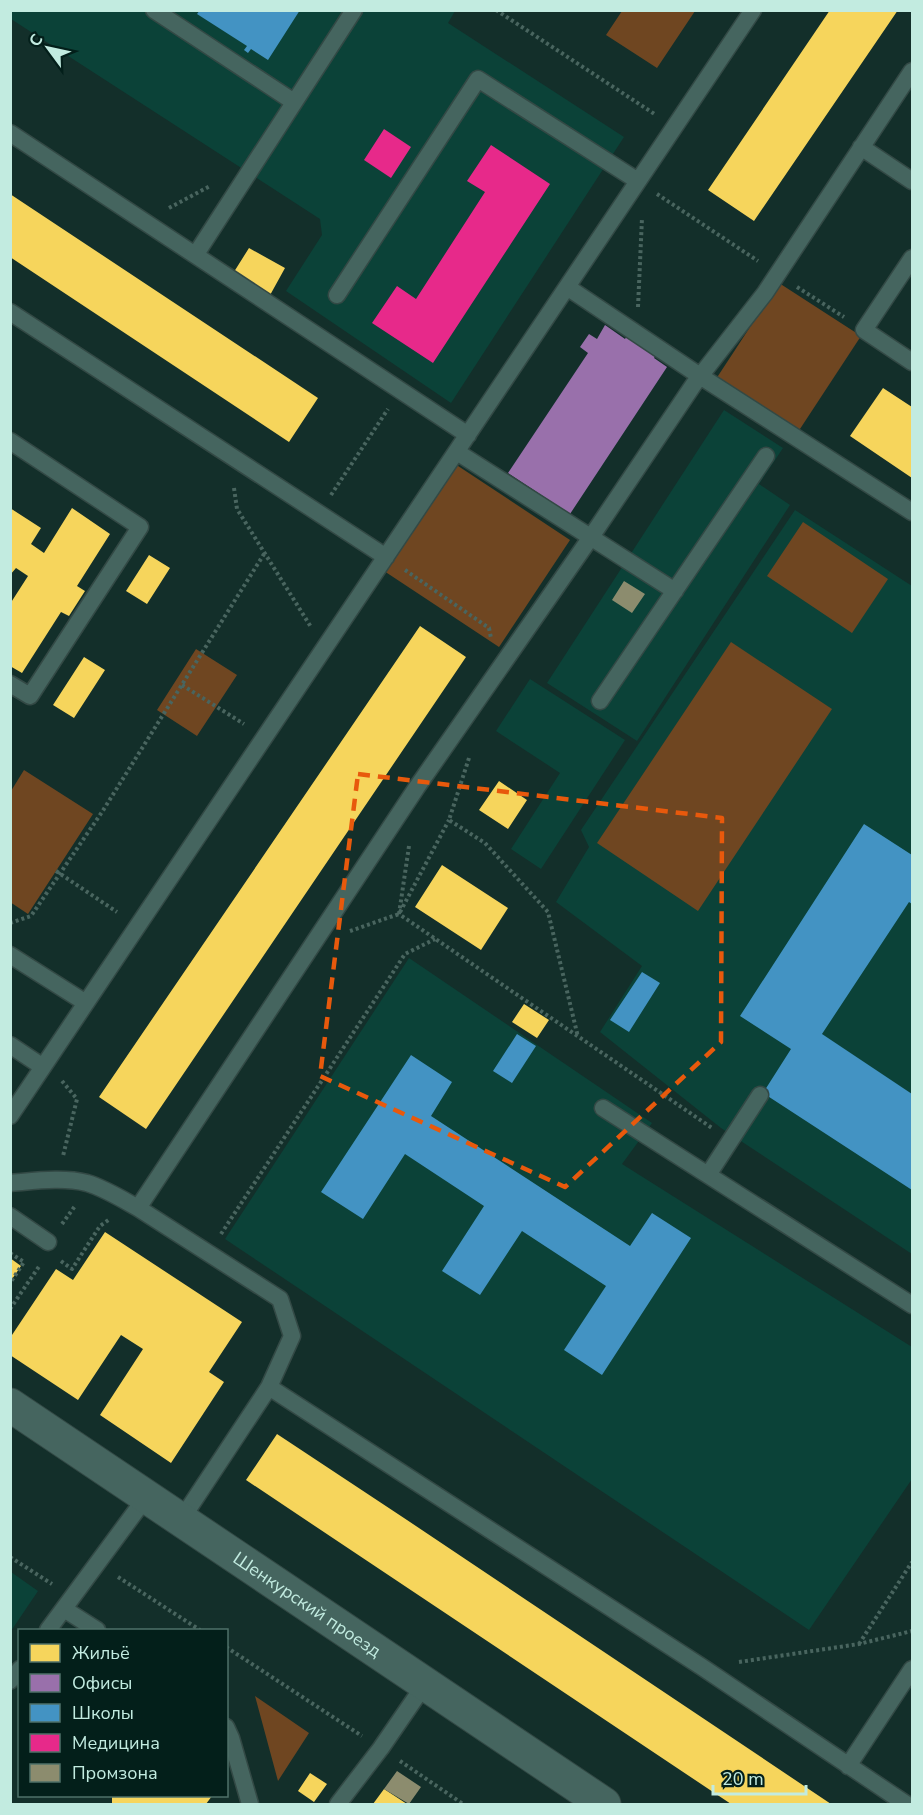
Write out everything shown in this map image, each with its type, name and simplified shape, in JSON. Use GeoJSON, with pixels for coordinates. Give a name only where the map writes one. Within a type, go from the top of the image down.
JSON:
{"type":"FeatureCollection","features":[{"type":"Feature","properties":{"kind":"street","name":"Шенкурский проезд"},"geometry":{"type":"LineString","coordinates":[[10,1405],[604,1804]]}},
{"type":"Feature","properties":{"kind":"lane"},"geometry":{"type":"LineString","coordinates":[[154,10],[294,102]]}},
{"type":"Feature","properties":{"kind":"lane"},"geometry":{"type":"LineString","coordinates":[[196,254],[354,10]]}},
{"type":"Feature","properties":{"kind":"lane"},"geometry":{"type":"LineString","coordinates":[[10,1116],[567,287],[641,183],[675,127],[753,10]]}},
{"type":"Feature","properties":{"kind":"lane"},"geometry":{"type":"LineString","coordinates":[[138,1208],[417,787],[700,376],[765,293],[912,71]]}},
{"type":"Feature","properties":{"kind":"lane"},"geometry":{"type":"LineString","coordinates":[[337,296],[478,80],[641,183]]}},
{"type":"Feature","properties":{"kind":"lane"},"geometry":{"type":"LineString","coordinates":[[10,134],[196,254],[468,435]]}},
{"type":"Feature","properties":{"kind":"lane"},"geometry":{"type":"LineString","coordinates":[[861,147],[912,181]]}},
{"type":"Feature","properties":{"kind":"lane"},"geometry":{"type":"LineString","coordinates":[[912,258],[864,330],[912,362]]}},
{"type":"Feature","properties":{"kind":"lane"},"geometry":{"type":"LineString","coordinates":[[567,287],[700,376],[912,512]]}},
{"type":"Feature","properties":{"kind":"lane"},"geometry":{"type":"LineString","coordinates":[[10,312],[386,557]]}},
{"type":"Feature","properties":{"kind":"lane"},"geometry":{"type":"LineString","coordinates":[[10,441],[140,527],[30,696],[10,684]]}},
{"type":"Feature","properties":{"kind":"lane"},"geometry":{"type":"LineString","coordinates":[[457,452],[675,591]]}},
{"type":"Feature","properties":{"kind":"lane"},"geometry":{"type":"LineString","coordinates":[[600,701],[766,456]]}},
{"type":"Feature","properties":{"kind":"lane"},"geometry":{"type":"LineString","coordinates":[[10,955],[86,1003]]}},
{"type":"Feature","properties":{"kind":"lane"},"geometry":{"type":"LineString","coordinates":[[10,1045],[45,1065]]}},
{"type":"Feature","properties":{"kind":"lane"},"geometry":{"type":"LineString","coordinates":[[708,1175],[760,1095]]}},
{"type":"Feature","properties":{"kind":"lane"},"geometry":{"type":"LineString","coordinates":[[603,1108],[912,1305]]}},
{"type":"Feature","properties":{"kind":"lane"},"geometry":{"type":"LineString","coordinates":[[10,1183],[56,1180],[86,1183],[119,1197],[280,1299],[292,1336],[269,1387],[181,1520]]}},
{"type":"Feature","properties":{"kind":"lane"},"geometry":{"type":"LineString","coordinates":[[10,1216],[48,1248]]}},
{"type":"Feature","properties":{"kind":"lane"},"geometry":{"type":"LineString","coordinates":[[269,1387],[702,1667],[906,1804]]}},
{"type":"Feature","properties":{"kind":"lane"},"geometry":{"type":"LineString","coordinates":[[49,1629],[147,1496]]}},
{"type":"Feature","properties":{"kind":"lane"},"geometry":{"type":"LineString","coordinates":[[68,1603],[96,1629]]}},
{"type":"Feature","properties":{"kind":"lane"},"geometry":{"type":"LineString","coordinates":[[848,1766],[912,1669]]}},
{"type":"Feature","properties":{"kind":"lane"},"geometry":{"type":"LineString","coordinates":[[338,1804],[381,1748],[425,1684]]}},
{"type":"Feature","properties":{"kind":"lane"},"geometry":{"type":"LineString","coordinates":[[228,1731],[250,1804]]}},
{"type":"Feature","properties":{"kind":"path"},"geometry":{"type":"LineString","coordinates":[[496,10],[675,127]]}},
{"type":"Feature","properties":{"kind":"path"},"geometry":{"type":"LineString","coordinates":[[641,183],[864,330]]}},
{"type":"Feature","properties":{"kind":"path"},"geometry":{"type":"LineString","coordinates":[[637,333],[641,183]]}},
{"type":"Feature","properties":{"kind":"path"},"geometry":{"type":"LineString","coordinates":[[144,220],[213,185]]}},
{"type":"Feature","properties":{"kind":"path"},"geometry":{"type":"LineString","coordinates":[[319,514],[400,390]]}},
{"type":"Feature","properties":{"kind":"path"},"geometry":{"type":"LineString","coordinates":[[229,454],[237,509],[325,648]]}},
{"type":"Feature","properties":{"kind":"path"},"geometry":{"type":"LineString","coordinates":[[10,923],[31,916],[58,873],[102,813],[264,554]]}},
{"type":"Feature","properties":{"kind":"path"},"geometry":{"type":"LineString","coordinates":[[386,557],[489,628],[496,674]]}},
{"type":"Feature","properties":{"kind":"path"},"geometry":{"type":"LineString","coordinates":[[182,685],[217,705],[265,738]]}},
{"type":"Feature","properties":{"kind":"path"},"geometry":{"type":"LineString","coordinates":[[312,945],[399,914],[449,820],[471,753]]}},
{"type":"Feature","properties":{"kind":"path"},"geometry":{"type":"LineString","coordinates":[[449,820],[485,843],[548,912],[578,1036]]}},
{"type":"Feature","properties":{"kind":"path"},"geometry":{"type":"LineString","coordinates":[[399,914],[409,845]]}},
{"type":"Feature","properties":{"kind":"path"},"geometry":{"type":"LineString","coordinates":[[58,873],[138,926]]}},
{"type":"Feature","properties":{"kind":"path"},"geometry":{"type":"LineString","coordinates":[[399,914],[730,1140]]}},
{"type":"Feature","properties":{"kind":"path"},"geometry":{"type":"LineString","coordinates":[[217,1241],[405,954],[435,939]]}},
{"type":"Feature","properties":{"kind":"path"},"geometry":{"type":"LineString","coordinates":[[45,1065],[77,1099],[56,1180]]}},
{"type":"Feature","properties":{"kind":"path"},"geometry":{"type":"LineString","coordinates":[[10,1309],[48,1248],[72,1269],[100,1226],[117,1214]]}},
{"type":"Feature","properties":{"kind":"path"},"geometry":{"type":"LineString","coordinates":[[10,1253],[24,1262],[10,1283]]}},
{"type":"Feature","properties":{"kind":"path"},"geometry":{"type":"LineString","coordinates":[[10,1557],[68,1603]]}},
{"type":"Feature","properties":{"kind":"path"},"geometry":{"type":"LineString","coordinates":[[859,1644],[912,1562]]}},
{"type":"Feature","properties":{"kind":"path"},"geometry":{"type":"LineString","coordinates":[[97,1563],[199,1629]]}},
{"type":"Feature","properties":{"kind":"path"},"geometry":{"type":"LineString","coordinates":[[702,1667],[859,1644],[912,1631]]}},
{"type":"Feature","properties":{"kind":"path"},"geometry":{"type":"LineString","coordinates":[[228,1648],[463,1804]]}},
{"type":"Feature","properties":{"kind":"highlighted area"},"geometry":{"type":"Polygon","coordinates":[[[358,774],[722,818],[721,1042],[565,1187],[320,1076],[358,774]]]}},
{"type":"Feature","properties":{"kind":"shaded area"},"geometry":{"type":"Polygon","coordinates":[[[10,11],[455,11],[448,23],[624,137],[451,403],[286,291],[322,235],[320,219],[11,19],[10,11]]]}},
{"type":"Feature","properties":{"kind":"shaded area"},"geometry":{"type":"Polygon","coordinates":[[[622,11],[695,11],[657,68],[606,35],[622,11]]]}},
{"type":"Feature","properties":{"kind":"shaded area"},"geometry":{"type":"Polygon","coordinates":[[[779,283],[861,336],[798,432],[716,379],[779,283]]]}},
{"type":"Feature","properties":{"kind":"shaded area"},"geometry":{"type":"Polygon","coordinates":[[[724,410],[783,448],[759,484],[790,505],[637,741],[547,683],[724,410]]]}},
{"type":"Feature","properties":{"kind":"shaded area"},"geometry":{"type":"Polygon","coordinates":[[[452,462],[570,540],[499,647],[381,569],[452,462]]]}},
{"type":"Feature","properties":{"kind":"shaded area"},"geometry":{"type":"Polygon","coordinates":[[[795,510],[912,586],[912,1254],[721,1128],[600,1032],[642,966],[556,902],[589,847],[581,830],[795,510]]]}},
{"type":"Feature","properties":{"kind":"shaded area"},"geometry":{"type":"Polygon","coordinates":[[[803,522],[888,579],[852,633],[767,576],[803,522]]]}},
{"type":"Feature","properties":{"kind":"shaded area"},"geometry":{"type":"Polygon","coordinates":[[[731,642],[832,709],[698,911],[597,843],[731,642]]]}},
{"type":"Feature","properties":{"kind":"shaded area"},"geometry":{"type":"Polygon","coordinates":[[[196,649],[237,675],[197,736],[157,710],[196,649]]]}},
{"type":"Feature","properties":{"kind":"shaded area"},"geometry":{"type":"Polygon","coordinates":[[[530,679],[625,740],[541,869],[511,849],[560,773],[496,731],[530,679]]]}},
{"type":"Feature","properties":{"kind":"shaded area"},"geometry":{"type":"Polygon","coordinates":[[[24,770],[93,814],[28,914],[10,902],[11,791],[24,770]]]}},
{"type":"Feature","properties":{"kind":"shaded area"},"geometry":{"type":"Polygon","coordinates":[[[409,958],[652,1123],[622,1164],[912,1347],[912,1479],[809,1630],[225,1239],[409,958]]]}},
{"type":"Feature","properties":{"kind":"shaded area"},"geometry":{"type":"Polygon","coordinates":[[[11,1572],[38,1591],[11,1631],[11,1572]]]}},
{"type":"Feature","properties":{"kind":"shaded area"},"geometry":{"type":"Polygon","coordinates":[[[255,1696],[309,1733],[278,1781],[255,1696]]]}},
{"type":"Feature","properties":{"kind":"building: Жильё"},"geometry":{"type":"Polygon","coordinates":[[[830,10],[898,10],[754,221],[708,190],[830,10]]]}},
{"type":"Feature","properties":{"kind":"building: Жильё"},"geometry":{"type":"Polygon","coordinates":[[[10,194],[318,398],[289,442],[10,257],[10,194]]]}},
{"type":"Feature","properties":{"kind":"building: Жильё"},"geometry":{"type":"Polygon","coordinates":[[[249,248],[285,268],[269,297],[232,275],[249,248]]]}},
{"type":"Feature","properties":{"kind":"building: Жильё"},"geometry":{"type":"Polygon","coordinates":[[[883,388],[912,407],[912,478],[850,436],[883,388]]]}},
{"type":"Feature","properties":{"kind":"building: Жильё"},"geometry":{"type":"Polygon","coordinates":[[[10,508],[41,528],[31,544],[44,553],[72,508],[110,534],[77,586],[85,591],[69,616],[61,612],[22,673],[10,666],[10,604],[28,576],[16,568],[10,575],[10,508]]]}},
{"type":"Feature","properties":{"kind":"building: Жильё"},"geometry":{"type":"Polygon","coordinates":[[[149,555],[170,568],[147,604],[126,591],[149,555]]]}},
{"type":"Feature","properties":{"kind":"building: Жильё"},"geometry":{"type":"Polygon","coordinates":[[[420,626],[466,657],[146,1129],[99,1097],[420,626]]]}},
{"type":"Feature","properties":{"kind":"building: Жильё"},"geometry":{"type":"Polygon","coordinates":[[[84,657],[105,670],[74,718],[53,705],[84,657]]]}},
{"type":"Feature","properties":{"kind":"building: Жильё"},"geometry":{"type":"Polygon","coordinates":[[[499,781],[527,800],[508,829],[479,810],[499,781]]]}},
{"type":"Feature","properties":{"kind":"building: Жильё"},"geometry":{"type":"Polygon","coordinates":[[[442,865],[508,908],[481,950],[415,907],[442,865]]]}},
{"type":"Feature","properties":{"kind":"building: Жильё"},"geometry":{"type":"Polygon","coordinates":[[[524,1004],[549,1020],[537,1038],[512,1022],[524,1004]]]}},
{"type":"Feature","properties":{"kind":"building: Жильё"},"geometry":{"type":"Polygon","coordinates":[[[105,1232],[242,1322],[209,1372],[224,1382],[171,1463],[100,1415],[143,1349],[121,1335],[78,1400],[10,1355],[10,1338],[56,1269],[73,1280],[105,1232]]]}},
{"type":"Feature","properties":{"kind":"building: Жильё"},"geometry":{"type":"Polygon","coordinates":[[[10,1258],[21,1266],[10,1282],[10,1258]]]}},
{"type":"Feature","properties":{"kind":"building: Жильё"},"geometry":{"type":"Polygon","coordinates":[[[277,1434],[831,1804],[731,1804],[246,1480],[277,1434]]]}},
{"type":"Feature","properties":{"kind":"building: Жильё"},"geometry":{"type":"Polygon","coordinates":[[[310,1773],[327,1784],[314,1802],[298,1791],[310,1773]]]}},
{"type":"Feature","properties":{"kind":"building: Жильё"},"geometry":{"type":"Polygon","coordinates":[[[384,1789],[407,1804],[373,1804],[384,1789]]]}},
{"type":"Feature","properties":{"kind":"building: Жильё"},"geometry":{"type":"Polygon","coordinates":[[[112,1797],[211,1797],[206,1804],[112,1804],[112,1797]]]}},
{"type":"Feature","properties":{"kind":"building: Офисы"},"geometry":{"type":"Polygon","coordinates":[[[605,325],[625,339],[630,331],[659,350],[654,358],[667,367],[570,514],[508,473],[588,353],[580,347],[589,334],[597,339],[605,325]]]}},
{"type":"Feature","properties":{"kind":"building: Школы"},"geometry":{"type":"Polygon","coordinates":[[[200,10],[300,10],[268,60],[251,49],[248,53],[244,50],[247,46],[197,14],[200,10]]]}},
{"type":"Feature","properties":{"kind":"building: Школы"},"geometry":{"type":"Polygon","coordinates":[[[864,824],[912,855],[912,904],[909,902],[822,1034],[912,1094],[912,1190],[763,1093],[791,1049],[740,1016],[864,824]]]}},
{"type":"Feature","properties":{"kind":"building: Школы"},"geometry":{"type":"Polygon","coordinates":[[[642,972],[660,983],[629,1032],[610,1020],[642,972]]]}},
{"type":"Feature","properties":{"kind":"building: Школы"},"geometry":{"type":"Polygon","coordinates":[[[517,1034],[536,1046],[512,1083],[493,1071],[517,1034]]]}},
{"type":"Feature","properties":{"kind":"building: Школы"},"geometry":{"type":"Polygon","coordinates":[[[411,1055],[452,1082],[431,1116],[630,1246],[652,1213],[691,1238],[602,1375],[564,1350],[606,1286],[522,1231],[480,1295],[442,1271],[484,1206],[405,1154],[363,1219],[321,1192],[411,1055]]]}},
{"type":"Feature","properties":{"kind":"building: Медицина"},"geometry":{"type":"Polygon","coordinates":[[[384,129],[411,147],[391,178],[364,160],[384,129]]]}},
{"type":"Feature","properties":{"kind":"building: Медицина"},"geometry":{"type":"Polygon","coordinates":[[[491,145],[550,184],[433,363],[372,323],[397,286],[416,299],[485,192],[467,181],[491,145]]]}},
{"type":"Feature","properties":{"kind":"building: Промзона"},"geometry":{"type":"Polygon","coordinates":[[[624,581],[645,594],[632,613],[612,600],[624,581]]]}},
{"type":"Feature","properties":{"kind":"building: Промзона"},"geometry":{"type":"Polygon","coordinates":[[[397,1771],[421,1787],[409,1804],[384,1789],[397,1771]]]}}]}
